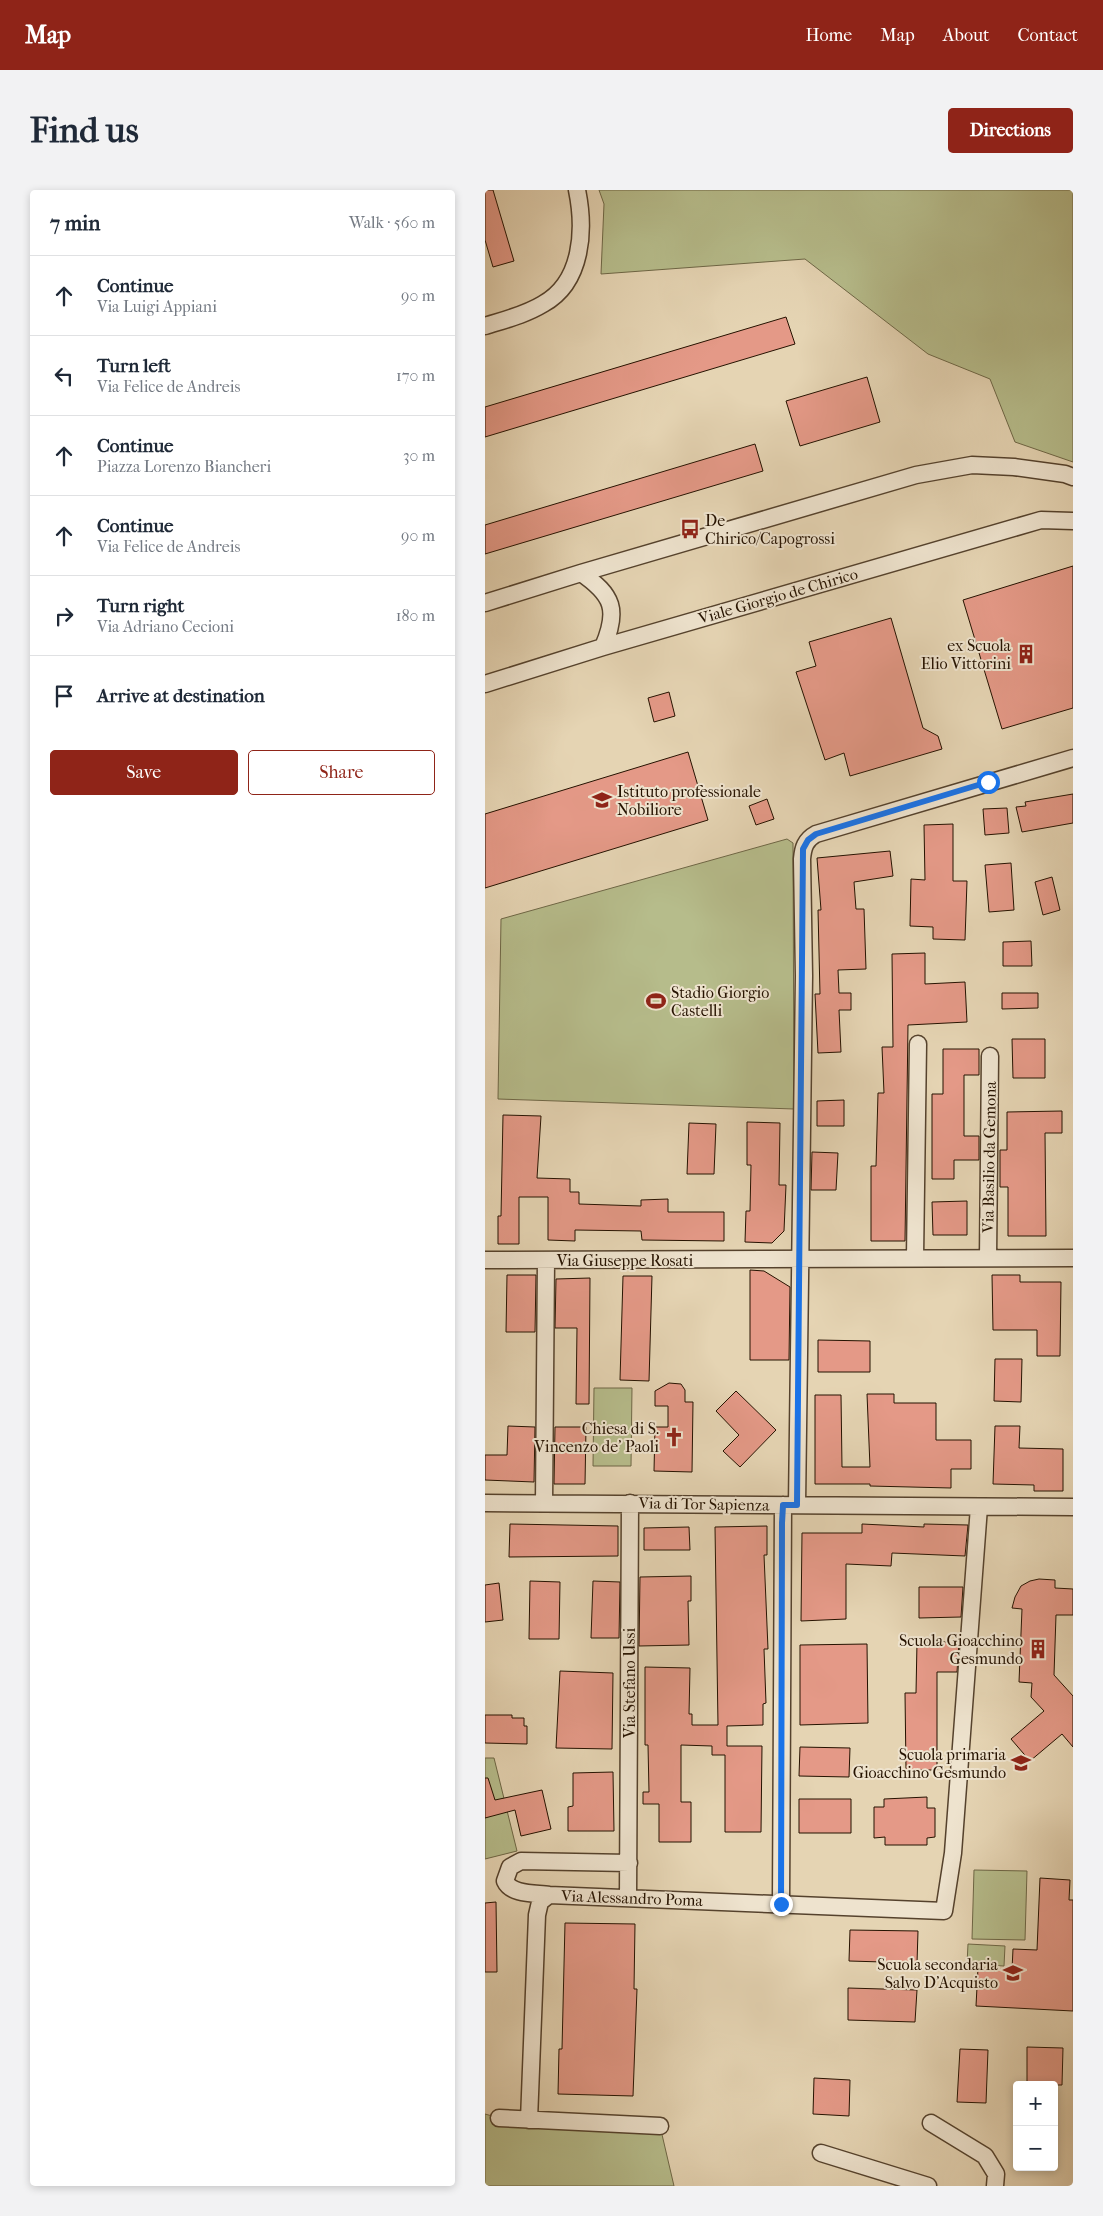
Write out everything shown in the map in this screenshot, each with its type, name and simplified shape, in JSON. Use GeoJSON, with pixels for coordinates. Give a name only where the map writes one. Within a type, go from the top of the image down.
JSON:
{"type":"FeatureCollection","features":[{"type":"Feature","properties":{"kind":"street"},"geometry":{"type":"LineString","coordinates":[[485,326],[543,304],[553,297],[565,283],[576,260],[582,229],[577,190]]}},
{"type":"Feature","properties":{"kind":"street"},"geometry":{"type":"LineString","coordinates":[[485,603],[581,572],[916,474],[972,465],[1014,467],[1065,474],[1073,477]]}},
{"type":"Feature","properties":{"kind":"street","name":"Viale Giorgio de Chirico"},"geometry":{"type":"LineString","coordinates":[[489,683],[603,647],[1041,520],[1073,521]]}},
{"type":"Feature","properties":{"kind":"street"},"geometry":{"type":"LineString","coordinates":[[581,572],[603,590],[611,605],[612,621],[603,647]]}},
{"type":"Feature","properties":{"kind":"street"},"geometry":{"type":"LineString","coordinates":[[485,700],[489,683]]}},
{"type":"Feature","properties":{"kind":"street"},"geometry":{"type":"LineString","coordinates":[[781,1904],[790,1505],[801,1294],[804,976],[802,859],[806,842],[816,834],[1073,758]]}},
{"type":"Feature","properties":{"kind":"street"},"geometry":{"type":"LineString","coordinates":[[918,1044],[915,1257],[1073,1258]]}},
{"type":"Feature","properties":{"kind":"street","name":"Via Basilio da Gemona"},"geometry":{"type":"LineString","coordinates":[[988,1258],[990,1056]]}},
{"type":"Feature","properties":{"kind":"street","name":"Via Giuseppe Rosati"},"geometry":{"type":"LineString","coordinates":[[485,1260],[766,1260],[915,1257]]}},
{"type":"Feature","properties":{"kind":"street"},"geometry":{"type":"LineString","coordinates":[[544,1503],[546,1260]]}},
{"type":"Feature","properties":{"kind":"street","name":"Via di Tor Sapienza"},"geometry":{"type":"LineString","coordinates":[[485,1502],[1073,1508]]}},
{"type":"Feature","properties":{"kind":"street","name":"Via Stefano Ussi"},"geometry":{"type":"LineString","coordinates":[[628,1898],[630,1503]]}},
{"type":"Feature","properties":{"kind":"street","name":"Via Alessandro Poma"},"geometry":{"type":"LineString","coordinates":[[529,2120],[537,1915],[540,1902],[549,1895],[944,1911],[953,1853],[979,1507]]}},
{"type":"Feature","properties":{"kind":"street"},"geometry":{"type":"LineString","coordinates":[[549,1895],[514,1890],[508,1887],[505,1881],[510,1867],[521,1860],[629,1863]]}},
{"type":"Feature","properties":{"kind":"street"},"geometry":{"type":"LineString","coordinates":[[499,2118],[660,2126]]}},
{"type":"Feature","properties":{"kind":"street"},"geometry":{"type":"LineString","coordinates":[[931,2124],[985,2156],[996,2174],[995,2186]]}},
{"type":"Feature","properties":{"kind":"street"},"geometry":{"type":"LineString","coordinates":[[821,2153],[928,2186]]}},
{"type":"Feature","properties":{"kind":"green space"},"geometry":{"type":"Polygon","coordinates":[[[599,190],[1073,190],[1073,462],[1015,442],[990,379],[928,354],[805,259],[601,274],[604,204],[599,190]]]}},
{"type":"Feature","properties":{"kind":"green space"},"geometry":{"type":"Polygon","coordinates":[[[787,839],[793,843],[794,1109],[498,1099],[501,919],[787,839]]]}},
{"type":"Feature","properties":{"kind":"green space"},"geometry":{"type":"Polygon","coordinates":[[[594,1388],[632,1388],[631,1466],[593,1466],[594,1388]]]}},
{"type":"Feature","properties":{"kind":"green space"},"geometry":{"type":"Polygon","coordinates":[[[485,1758],[494,1758],[517,1851],[485,1859],[485,1758]]]}},
{"type":"Feature","properties":{"kind":"green space"},"geometry":{"type":"Polygon","coordinates":[[[974,1870],[1027,1871],[1025,1940],[972,1939],[974,1870]]]}},
{"type":"Feature","properties":{"kind":"green space"},"geometry":{"type":"Polygon","coordinates":[[[968,1944],[1005,1946],[1004,1966],[967,1964],[968,1944]]]}},
{"type":"Feature","properties":{"kind":"green space"},"geometry":{"type":"Polygon","coordinates":[[[485,2114],[499,2118],[660,2126],[674,2186],[485,2186],[485,2114]]]}},
{"type":"Feature","properties":{"kind":"building"},"geometry":{"type":"Polygon","coordinates":[[[485,190],[493,190],[514,261],[493,267],[485,240],[485,190]]]}},
{"type":"Feature","properties":{"kind":"building"},"geometry":{"type":"Polygon","coordinates":[[[786,317],[795,344],[485,437],[485,407],[786,317]]]}},
{"type":"Feature","properties":{"kind":"building"},"geometry":{"type":"Polygon","coordinates":[[[867,377],[880,422],[800,446],[786,401],[867,377]]]}},
{"type":"Feature","properties":{"kind":"building"},"geometry":{"type":"Polygon","coordinates":[[[755,444],[763,471],[485,554],[485,525],[755,444]]]}},
{"type":"Feature","properties":{"kind":"building","name":"ex Scuola Elio Vittorini"},"geometry":{"type":"Polygon","coordinates":[[[1073,566],[1073,708],[1002,729],[963,600],[1073,566]]]}},
{"type":"Feature","properties":{"kind":"building"},"geometry":{"type":"Polygon","coordinates":[[[891,618],[923,728],[938,736],[942,749],[850,776],[844,753],[825,760],[796,672],[816,666],[809,642],[891,618]]]}},
{"type":"Feature","properties":{"kind":"building"},"geometry":{"type":"Polygon","coordinates":[[[669,692],[675,716],[654,722],[648,698],[669,692]]]}},
{"type":"Feature","properties":{"kind":"building"},"geometry":{"type":"Polygon","coordinates":[[[688,752],[708,820],[485,888],[485,814],[688,752]]]}},
{"type":"Feature","properties":{"kind":"building"},"geometry":{"type":"Polygon","coordinates":[[[1073,794],[1073,823],[1022,832],[1016,807],[1026,806],[1025,802],[1073,794]]]}},
{"type":"Feature","properties":{"kind":"building"},"geometry":{"type":"Polygon","coordinates":[[[767,799],[774,819],[756,825],[749,806],[767,799]]]}},
{"type":"Feature","properties":{"kind":"building"},"geometry":{"type":"Polygon","coordinates":[[[1007,808],[1009,833],[985,835],[983,809],[1007,808]]]}},
{"type":"Feature","properties":{"kind":"building"},"geometry":{"type":"Polygon","coordinates":[[[953,824],[953,881],[967,881],[965,940],[933,939],[933,927],[910,926],[911,879],[925,880],[924,825],[953,824]]]}},
{"type":"Feature","properties":{"kind":"building"},"geometry":{"type":"Polygon","coordinates":[[[890,851],[893,876],[854,882],[856,909],[864,909],[866,969],[838,970],[839,993],[851,993],[851,1010],[839,1010],[841,1052],[818,1053],[815,994],[820,994],[818,910],[821,910],[817,858],[890,851]]]}},
{"type":"Feature","properties":{"kind":"building"},"geometry":{"type":"Polygon","coordinates":[[[1011,863],[1014,910],[989,912],[985,865],[1011,863]]]}},
{"type":"Feature","properties":{"kind":"building"},"geometry":{"type":"Polygon","coordinates":[[[1052,877],[1060,910],[1043,915],[1035,882],[1052,877]]]}},
{"type":"Feature","properties":{"kind":"building"},"geometry":{"type":"Polygon","coordinates":[[[1031,941],[1032,966],[1003,966],[1003,942],[1031,941]]]}},
{"type":"Feature","properties":{"kind":"building"},"geometry":{"type":"Polygon","coordinates":[[[925,953],[925,984],[965,982],[967,1022],[908,1025],[905,1241],[871,1241],[871,1166],[876,1166],[878,1093],[884,1093],[882,1047],[893,1047],[892,954],[925,953]]]}},
{"type":"Feature","properties":{"kind":"building"},"geometry":{"type":"Polygon","coordinates":[[[1002,993],[1038,993],[1038,1008],[1002,1009],[1002,993]]]}},
{"type":"Feature","properties":{"kind":"building"},"geometry":{"type":"Polygon","coordinates":[[[1012,1039],[1045,1039],[1045,1078],[1013,1078],[1012,1039]]]}},
{"type":"Feature","properties":{"kind":"building"},"geometry":{"type":"Polygon","coordinates":[[[943,1049],[979,1049],[979,1075],[964,1075],[964,1136],[979,1136],[979,1160],[954,1160],[954,1179],[932,1179],[932,1094],[943,1094],[943,1049]]]}},
{"type":"Feature","properties":{"kind":"building"},"geometry":{"type":"Polygon","coordinates":[[[844,1100],[844,1126],[817,1126],[817,1101],[844,1100]]]}},
{"type":"Feature","properties":{"kind":"building"},"geometry":{"type":"Polygon","coordinates":[[[1062,1111],[1062,1133],[1045,1133],[1046,1236],[1008,1236],[1008,1187],[1000,1187],[1000,1150],[1007,1150],[1007,1112],[1062,1111]]]}},
{"type":"Feature","properties":{"kind":"building"},"geometry":{"type":"Polygon","coordinates":[[[503,1115],[541,1116],[537,1178],[570,1179],[570,1192],[579,1192],[579,1204],[641,1206],[641,1200],[668,1199],[668,1212],[724,1212],[724,1241],[642,1240],[641,1231],[575,1230],[575,1241],[548,1240],[548,1197],[519,1197],[519,1244],[498,1244],[498,1216],[501,1216],[503,1115]]]}},
{"type":"Feature","properties":{"kind":"building"},"geometry":{"type":"Polygon","coordinates":[[[747,1122],[780,1123],[779,1185],[786,1185],[784,1231],[772,1243],[745,1242],[746,1211],[750,1211],[751,1165],[747,1165],[747,1122]]]}},
{"type":"Feature","properties":{"kind":"building"},"geometry":{"type":"Polygon","coordinates":[[[689,1123],[716,1124],[714,1174],[687,1174],[689,1123]]]}},
{"type":"Feature","properties":{"kind":"building"},"geometry":{"type":"Polygon","coordinates":[[[812,1152],[838,1153],[836,1190],[811,1190],[812,1152]]]}},
{"type":"Feature","properties":{"kind":"building"},"geometry":{"type":"Polygon","coordinates":[[[967,1201],[967,1235],[933,1235],[932,1202],[967,1201]]]}},
{"type":"Feature","properties":{"kind":"building"},"geometry":{"type":"Polygon","coordinates":[[[750,1270],[764,1271],[790,1287],[789,1360],[750,1360],[750,1270]]]}},
{"type":"Feature","properties":{"kind":"building"},"geometry":{"type":"Polygon","coordinates":[[[507,1275],[536,1275],[535,1332],[506,1332],[507,1275]]]}},
{"type":"Feature","properties":{"kind":"building"},"geometry":{"type":"Polygon","coordinates":[[[992,1275],[1020,1275],[1020,1282],[1061,1282],[1060,1356],[1037,1356],[1037,1330],[993,1330],[992,1275]]]}},
{"type":"Feature","properties":{"kind":"building"},"geometry":{"type":"Polygon","coordinates":[[[623,1276],[652,1276],[649,1381],[620,1380],[623,1276]]]}},
{"type":"Feature","properties":{"kind":"building"},"geometry":{"type":"Polygon","coordinates":[[[590,1278],[589,1404],[576,1404],[577,1328],[555,1328],[556,1279],[590,1278]]]}},
{"type":"Feature","properties":{"kind":"building"},"geometry":{"type":"Polygon","coordinates":[[[818,1340],[870,1341],[870,1372],[818,1372],[818,1340]]]}},
{"type":"Feature","properties":{"kind":"building"},"geometry":{"type":"Polygon","coordinates":[[[995,1359],[1022,1359],[1021,1402],[994,1401],[995,1359]]]}},
{"type":"Feature","properties":{"kind":"building","name":"Chiesa di S. Vincenzo de’ Paoli"},"geometry":{"type":"Polygon","coordinates":[[[669,1383],[681,1384],[685,1390],[685,1402],[693,1402],[692,1472],[654,1471],[655,1427],[668,1427],[668,1406],[655,1406],[655,1391],[669,1383]]]}},
{"type":"Feature","properties":{"kind":"building"},"geometry":{"type":"Polygon","coordinates":[[[736,1391],[776,1430],[740,1467],[723,1451],[739,1435],[716,1411],[736,1391]]]}},
{"type":"Feature","properties":{"kind":"building"},"geometry":{"type":"Polygon","coordinates":[[[867,1394],[894,1394],[894,1403],[936,1403],[936,1440],[971,1440],[971,1469],[951,1469],[951,1488],[870,1486],[870,1484],[815,1484],[815,1395],[841,1395],[842,1467],[870,1467],[867,1394]]]}},
{"type":"Feature","properties":{"kind":"building"},"geometry":{"type":"Polygon","coordinates":[[[508,1426],[535,1427],[534,1482],[485,1480],[485,1455],[507,1455],[508,1426]]]}},
{"type":"Feature","properties":{"kind":"building"},"geometry":{"type":"Polygon","coordinates":[[[995,1426],[1020,1426],[1019,1448],[1063,1449],[1063,1491],[1034,1491],[1034,1485],[993,1484],[995,1426]]]}},
{"type":"Feature","properties":{"kind":"building"},"geometry":{"type":"Polygon","coordinates":[[[555,1427],[586,1427],[585,1484],[554,1484],[555,1427]]]}},
{"type":"Feature","properties":{"kind":"building"},"geometry":{"type":"Polygon","coordinates":[[[510,1524],[618,1526],[618,1556],[509,1557],[510,1524]]]}},
{"type":"Feature","properties":{"kind":"building"},"geometry":{"type":"Polygon","coordinates":[[[862,1524],[924,1527],[924,1524],[968,1525],[965,1556],[892,1553],[891,1566],[846,1564],[846,1619],[801,1621],[802,1533],[862,1533],[862,1524]]]}},
{"type":"Feature","properties":{"kind":"building"},"geometry":{"type":"Polygon","coordinates":[[[767,1526],[767,1555],[764,1555],[768,1649],[764,1649],[766,1703],[763,1704],[763,1725],[727,1726],[727,1746],[762,1746],[761,1832],[725,1832],[725,1755],[712,1755],[712,1746],[681,1745],[681,1802],[691,1802],[691,1842],[659,1842],[659,1804],[643,1804],[643,1792],[649,1792],[648,1745],[645,1745],[645,1667],[690,1668],[689,1714],[692,1714],[692,1725],[718,1725],[715,1527],[767,1526]]]}},
{"type":"Feature","properties":{"kind":"building"},"geometry":{"type":"Polygon","coordinates":[[[689,1527],[690,1550],[644,1550],[644,1528],[689,1527]]]}},
{"type":"Feature","properties":{"kind":"building"},"geometry":{"type":"Polygon","coordinates":[[[691,1576],[691,1601],[688,1601],[689,1645],[639,1646],[640,1577],[691,1576]]]}},
{"type":"Feature","properties":{"kind":"building","name":"Scuola Gioacchino Gesmundo"},"geometry":{"type":"Polygon","coordinates":[[[1039,1579],[1055,1580],[1055,1588],[1073,1589],[1073,1615],[1056,1615],[1054,1675],[1073,1696],[1073,1747],[1062,1734],[1030,1761],[1011,1739],[1044,1711],[1031,1697],[1032,1683],[1019,1682],[1022,1609],[1012,1608],[1021,1586],[1039,1579]]]}},
{"type":"Feature","properties":{"kind":"building"},"geometry":{"type":"Polygon","coordinates":[[[530,1581],[560,1582],[559,1639],[529,1639],[530,1581]]]}},
{"type":"Feature","properties":{"kind":"building"},"geometry":{"type":"Polygon","coordinates":[[[593,1581],[620,1582],[619,1638],[591,1638],[593,1581]]]}},
{"type":"Feature","properties":{"kind":"building"},"geometry":{"type":"Polygon","coordinates":[[[499,1583],[503,1620],[485,1622],[485,1585],[499,1583]]]}},
{"type":"Feature","properties":{"kind":"building"},"geometry":{"type":"Polygon","coordinates":[[[919,1587],[963,1587],[961,1617],[919,1618],[919,1587]]]}},
{"type":"Feature","properties":{"kind":"building"},"geometry":{"type":"Polygon","coordinates":[[[917,1642],[959,1642],[957,1672],[937,1672],[937,1770],[906,1770],[905,1693],[916,1693],[917,1642]]]}},
{"type":"Feature","properties":{"kind":"building"},"geometry":{"type":"Polygon","coordinates":[[[867,1644],[868,1723],[800,1725],[800,1645],[867,1644]]]}},
{"type":"Feature","properties":{"kind":"building"},"geometry":{"type":"Polygon","coordinates":[[[560,1671],[613,1673],[612,1749],[556,1748],[560,1671]]]}},
{"type":"Feature","properties":{"kind":"building"},"geometry":{"type":"Polygon","coordinates":[[[485,1715],[512,1715],[512,1718],[524,1718],[524,1726],[527,1726],[527,1744],[485,1743],[485,1715]]]}},
{"type":"Feature","properties":{"kind":"building"},"geometry":{"type":"Polygon","coordinates":[[[800,1747],[850,1748],[849,1777],[799,1776],[800,1747]]]}},
{"type":"Feature","properties":{"kind":"building"},"geometry":{"type":"Polygon","coordinates":[[[613,1772],[614,1831],[568,1831],[568,1807],[573,1806],[573,1773],[613,1772]]]}},
{"type":"Feature","properties":{"kind":"building"},"geometry":{"type":"Polygon","coordinates":[[[485,1778],[488,1778],[495,1800],[542,1790],[551,1829],[521,1836],[515,1810],[485,1818],[485,1778]]]}},
{"type":"Feature","properties":{"kind":"building"},"geometry":{"type":"Polygon","coordinates":[[[927,1797],[927,1808],[935,1808],[935,1837],[927,1838],[927,1845],[885,1845],[885,1837],[874,1838],[874,1807],[884,1807],[884,1799],[927,1797]]]}},
{"type":"Feature","properties":{"kind":"building"},"geometry":{"type":"Polygon","coordinates":[[[799,1799],[851,1799],[851,1833],[799,1833],[799,1799]]]}},
{"type":"Feature","properties":{"kind":"building"},"geometry":{"type":"Polygon","coordinates":[[[1040,1878],[1070,1880],[1069,1900],[1073,1900],[1073,2011],[976,2006],[978,1968],[1012,1970],[1013,1949],[1037,1950],[1040,1878]]]}},
{"type":"Feature","properties":{"kind":"building"},"geometry":{"type":"Polygon","coordinates":[[[496,1902],[497,1972],[485,1972],[485,1903],[496,1902]]]}},
{"type":"Feature","properties":{"kind":"building"},"geometry":{"type":"Polygon","coordinates":[[[565,1923],[635,1924],[634,1989],[637,1989],[633,2096],[558,2094],[559,2049],[562,2049],[565,1923]]]}},
{"type":"Feature","properties":{"kind":"building"},"geometry":{"type":"Polygon","coordinates":[[[850,1930],[918,1931],[917,1963],[849,1961],[850,1930]]]}},
{"type":"Feature","properties":{"kind":"building"},"geometry":{"type":"Polygon","coordinates":[[[848,1988],[917,1990],[915,2022],[848,2020],[848,1988]]]}},
{"type":"Feature","properties":{"kind":"building"},"geometry":{"type":"Polygon","coordinates":[[[1027,2047],[1063,2048],[1062,2085],[1058,2085],[1058,2081],[1027,2081],[1027,2047]]]}},
{"type":"Feature","properties":{"kind":"building"},"geometry":{"type":"Polygon","coordinates":[[[960,2049],[988,2050],[986,2103],[957,2102],[960,2049]]]}},
{"type":"Feature","properties":{"kind":"building"},"geometry":{"type":"Polygon","coordinates":[[[814,2078],[850,2080],[849,2116],[813,2114],[814,2078]]]}},
{"type":"Feature","properties":{"kind":"place","name":"De Chirico/Capogrossi"},"geometry":{"type":"Point","coordinates":[690,529]}},
{"type":"Feature","properties":{"kind":"place","name":"ex Scuola Elio Vittorini"},"geometry":{"type":"Point","coordinates":[1026,654]}},
{"type":"Feature","properties":{"kind":"place","name":"Istituto professionale Nobiliore"},"geometry":{"type":"Point","coordinates":[602,800]}},
{"type":"Feature","properties":{"kind":"place","name":"Stadio Giorgio Castelli"},"geometry":{"type":"Point","coordinates":[656,1001]}},
{"type":"Feature","properties":{"kind":"place","name":"Chiesa di S. Vincenzo de’ Paoli"},"geometry":{"type":"Point","coordinates":[674,1437]}},
{"type":"Feature","properties":{"kind":"place","name":"Scuola Gioacchino Gesmundo"},"geometry":{"type":"Point","coordinates":[1038,1649]}},
{"type":"Feature","properties":{"kind":"place","name":"Scuola primaria Gioacchino Gesmundo"},"geometry":{"type":"Point","coordinates":[1021,1763]}},
{"type":"Feature","properties":{"kind":"place","name":"Scuola secondaria Salvo D'Acquisto"},"geometry":{"type":"Point","coordinates":[1013,1973]}},
{"type":"Feature","properties":{"kind":"route"},"geometry":{"type":"LineString","coordinates":[[781,1904],[782,1523],[783,1505],[797,1505],[804,976],[803,849],[808,840],[816,834],[988,782]]}}]}
